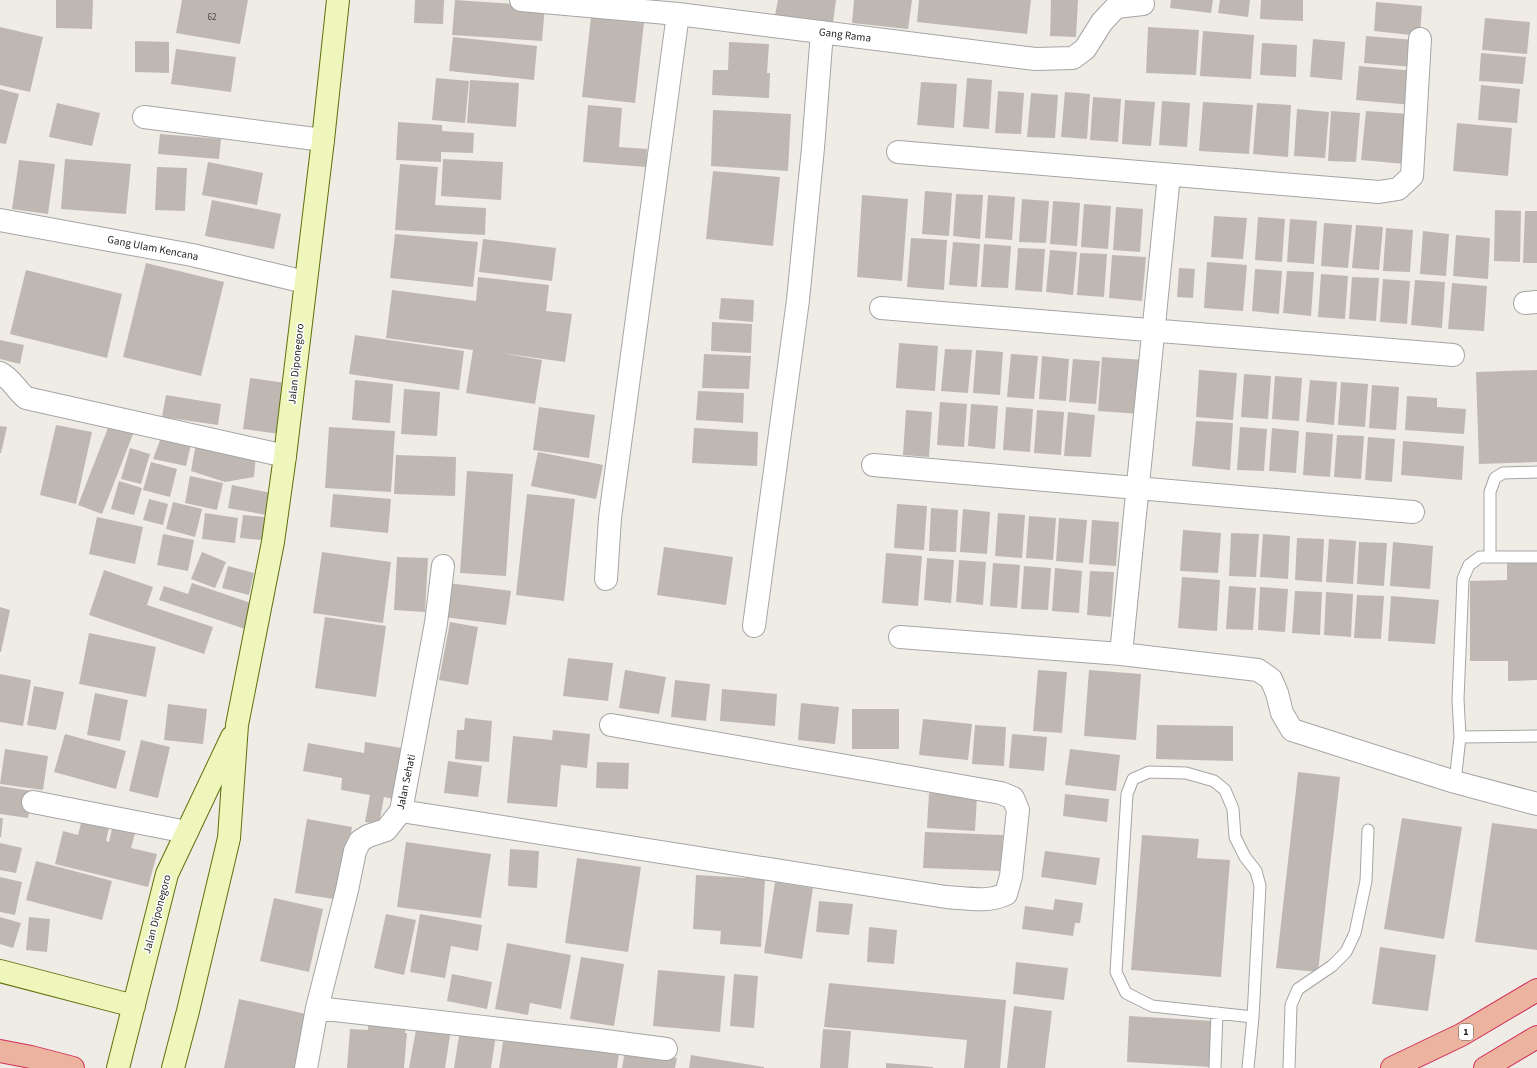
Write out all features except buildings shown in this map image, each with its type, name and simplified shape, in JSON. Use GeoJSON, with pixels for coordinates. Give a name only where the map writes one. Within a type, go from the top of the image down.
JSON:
{"type":"FeatureCollection","features":[{"type":"Feature","properties":{"kind":"highway","name":"1"},"geometry":{"type":"LineString","coordinates":[[1392,1068],[1461,1035],[1537,990]]}},
{"type":"Feature","properties":{"kind":"highway"},"geometry":{"type":"LineString","coordinates":[[1485,1068],[1537,1036]]}},
{"type":"Feature","properties":{"kind":"highway"},"geometry":{"type":"LineString","coordinates":[[0,1051],[73,1068]]}},
{"type":"Feature","properties":{"kind":"main road","name":"Jalan Diponegoro"},"geometry":{"type":"LineString","coordinates":[[173,1068],[229,838],[237,725],[273,542],[285,456],[323,140],[338,0]]}},
{"type":"Feature","properties":{"kind":"main road","name":"Jalan Diponegoro"},"geometry":{"type":"LineString","coordinates":[[118,1068],[167,874],[237,725]]}},
{"type":"Feature","properties":{"kind":"main road"},"geometry":{"type":"LineString","coordinates":[[0,971],[134,1006]]}},
{"type":"Feature","properties":{"kind":"street","name":"Gang Rama"},"geometry":{"type":"LineString","coordinates":[[521,0],[678,14],[1035,59],[1073,58],[1085,49],[1102,22],[1116,7],[1143,4]]}},
{"type":"Feature","properties":{"kind":"street"},"geometry":{"type":"LineString","coordinates":[[606,579],[611,511],[678,14]]}},
{"type":"Feature","properties":{"kind":"street"},"geometry":{"type":"LineString","coordinates":[[754,626],[798,300],[813,148],[822,32]]}},
{"type":"Feature","properties":{"kind":"street"},"geometry":{"type":"LineString","coordinates":[[898,152],[1380,192],[1398,189],[1412,176],[1420,39]]}},
{"type":"Feature","properties":{"kind":"street"},"geometry":{"type":"LineString","coordinates":[[144,117],[323,140]]}},
{"type":"Feature","properties":{"kind":"street"},"geometry":{"type":"LineString","coordinates":[[1121,654],[1168,175]]}},
{"type":"Feature","properties":{"kind":"street","name":"Gang Ulam Kencana"},"geometry":{"type":"LineString","coordinates":[[0,220],[192,255],[305,282]]}},
{"type":"Feature","properties":{"kind":"street"},"geometry":{"type":"LineString","coordinates":[[881,308],[1452,355]]}},
{"type":"Feature","properties":{"kind":"street"},"geometry":{"type":"LineString","coordinates":[[0,374],[5,376],[13,383],[19,392],[26,398],[285,456]]}},
{"type":"Feature","properties":{"kind":"street"},"geometry":{"type":"LineString","coordinates":[[873,465],[1413,512]]}},
{"type":"Feature","properties":{"kind":"street","name":"Jalan Sehati"},"geometry":{"type":"LineString","coordinates":[[306,1068],[317,1008],[347,890],[355,851],[360,842],[368,836],[386,830],[401,811],[436,623],[443,566]]}},
{"type":"Feature","properties":{"kind":"street"},"geometry":{"type":"LineString","coordinates":[[900,637],[1121,654],[1258,670],[1271,679],[1277,693],[1282,713],[1292,730],[1455,782],[1537,804]]}},
{"type":"Feature","properties":{"kind":"street"},"geometry":{"type":"LineString","coordinates":[[401,811],[946,897],[985,900],[997,899],[1006,894],[1011,876],[1018,810],[1013,798],[1001,793],[611,725]]}},
{"type":"Feature","properties":{"kind":"street"},"geometry":{"type":"LineString","coordinates":[[33,802],[187,832]]}},
{"type":"Feature","properties":{"kind":"street"},"geometry":{"type":"LineString","coordinates":[[317,1008],[666,1049]]}},
{"type":"Feature","properties":{"kind":"lane"},"geometry":{"type":"LineString","coordinates":[[1490,556],[1490,492],[1495,478],[1503,473],[1537,472]]}},
{"type":"Feature","properties":{"kind":"lane"},"geometry":{"type":"LineString","coordinates":[[1455,782],[1460,737],[1458,699],[1463,579],[1469,565],[1480,556],[1537,556]]}},
{"type":"Feature","properties":{"kind":"lane"},"geometry":{"type":"LineString","coordinates":[[1460,737],[1537,736]]}},
{"type":"Feature","properties":{"kind":"lane"},"geometry":{"type":"LineString","coordinates":[[1248,1068],[1253,1017],[1260,886],[1256,871],[1245,857],[1235,837],[1232,809],[1225,790],[1214,781],[1186,773],[1149,772],[1133,778],[1127,794],[1116,972],[1126,993],[1152,1006],[1253,1017]]}},
{"type":"Feature","properties":{"kind":"lane"},"geometry":{"type":"LineString","coordinates":[[1289,1068],[1291,1005],[1293,999],[1298,989],[1332,966],[1346,952],[1355,932],[1366,881],[1368,830]]}},
{"type":"Feature","properties":{"kind":"lane"},"geometry":{"type":"LineString","coordinates":[[1215,1068],[1217,1013]]}}]}
